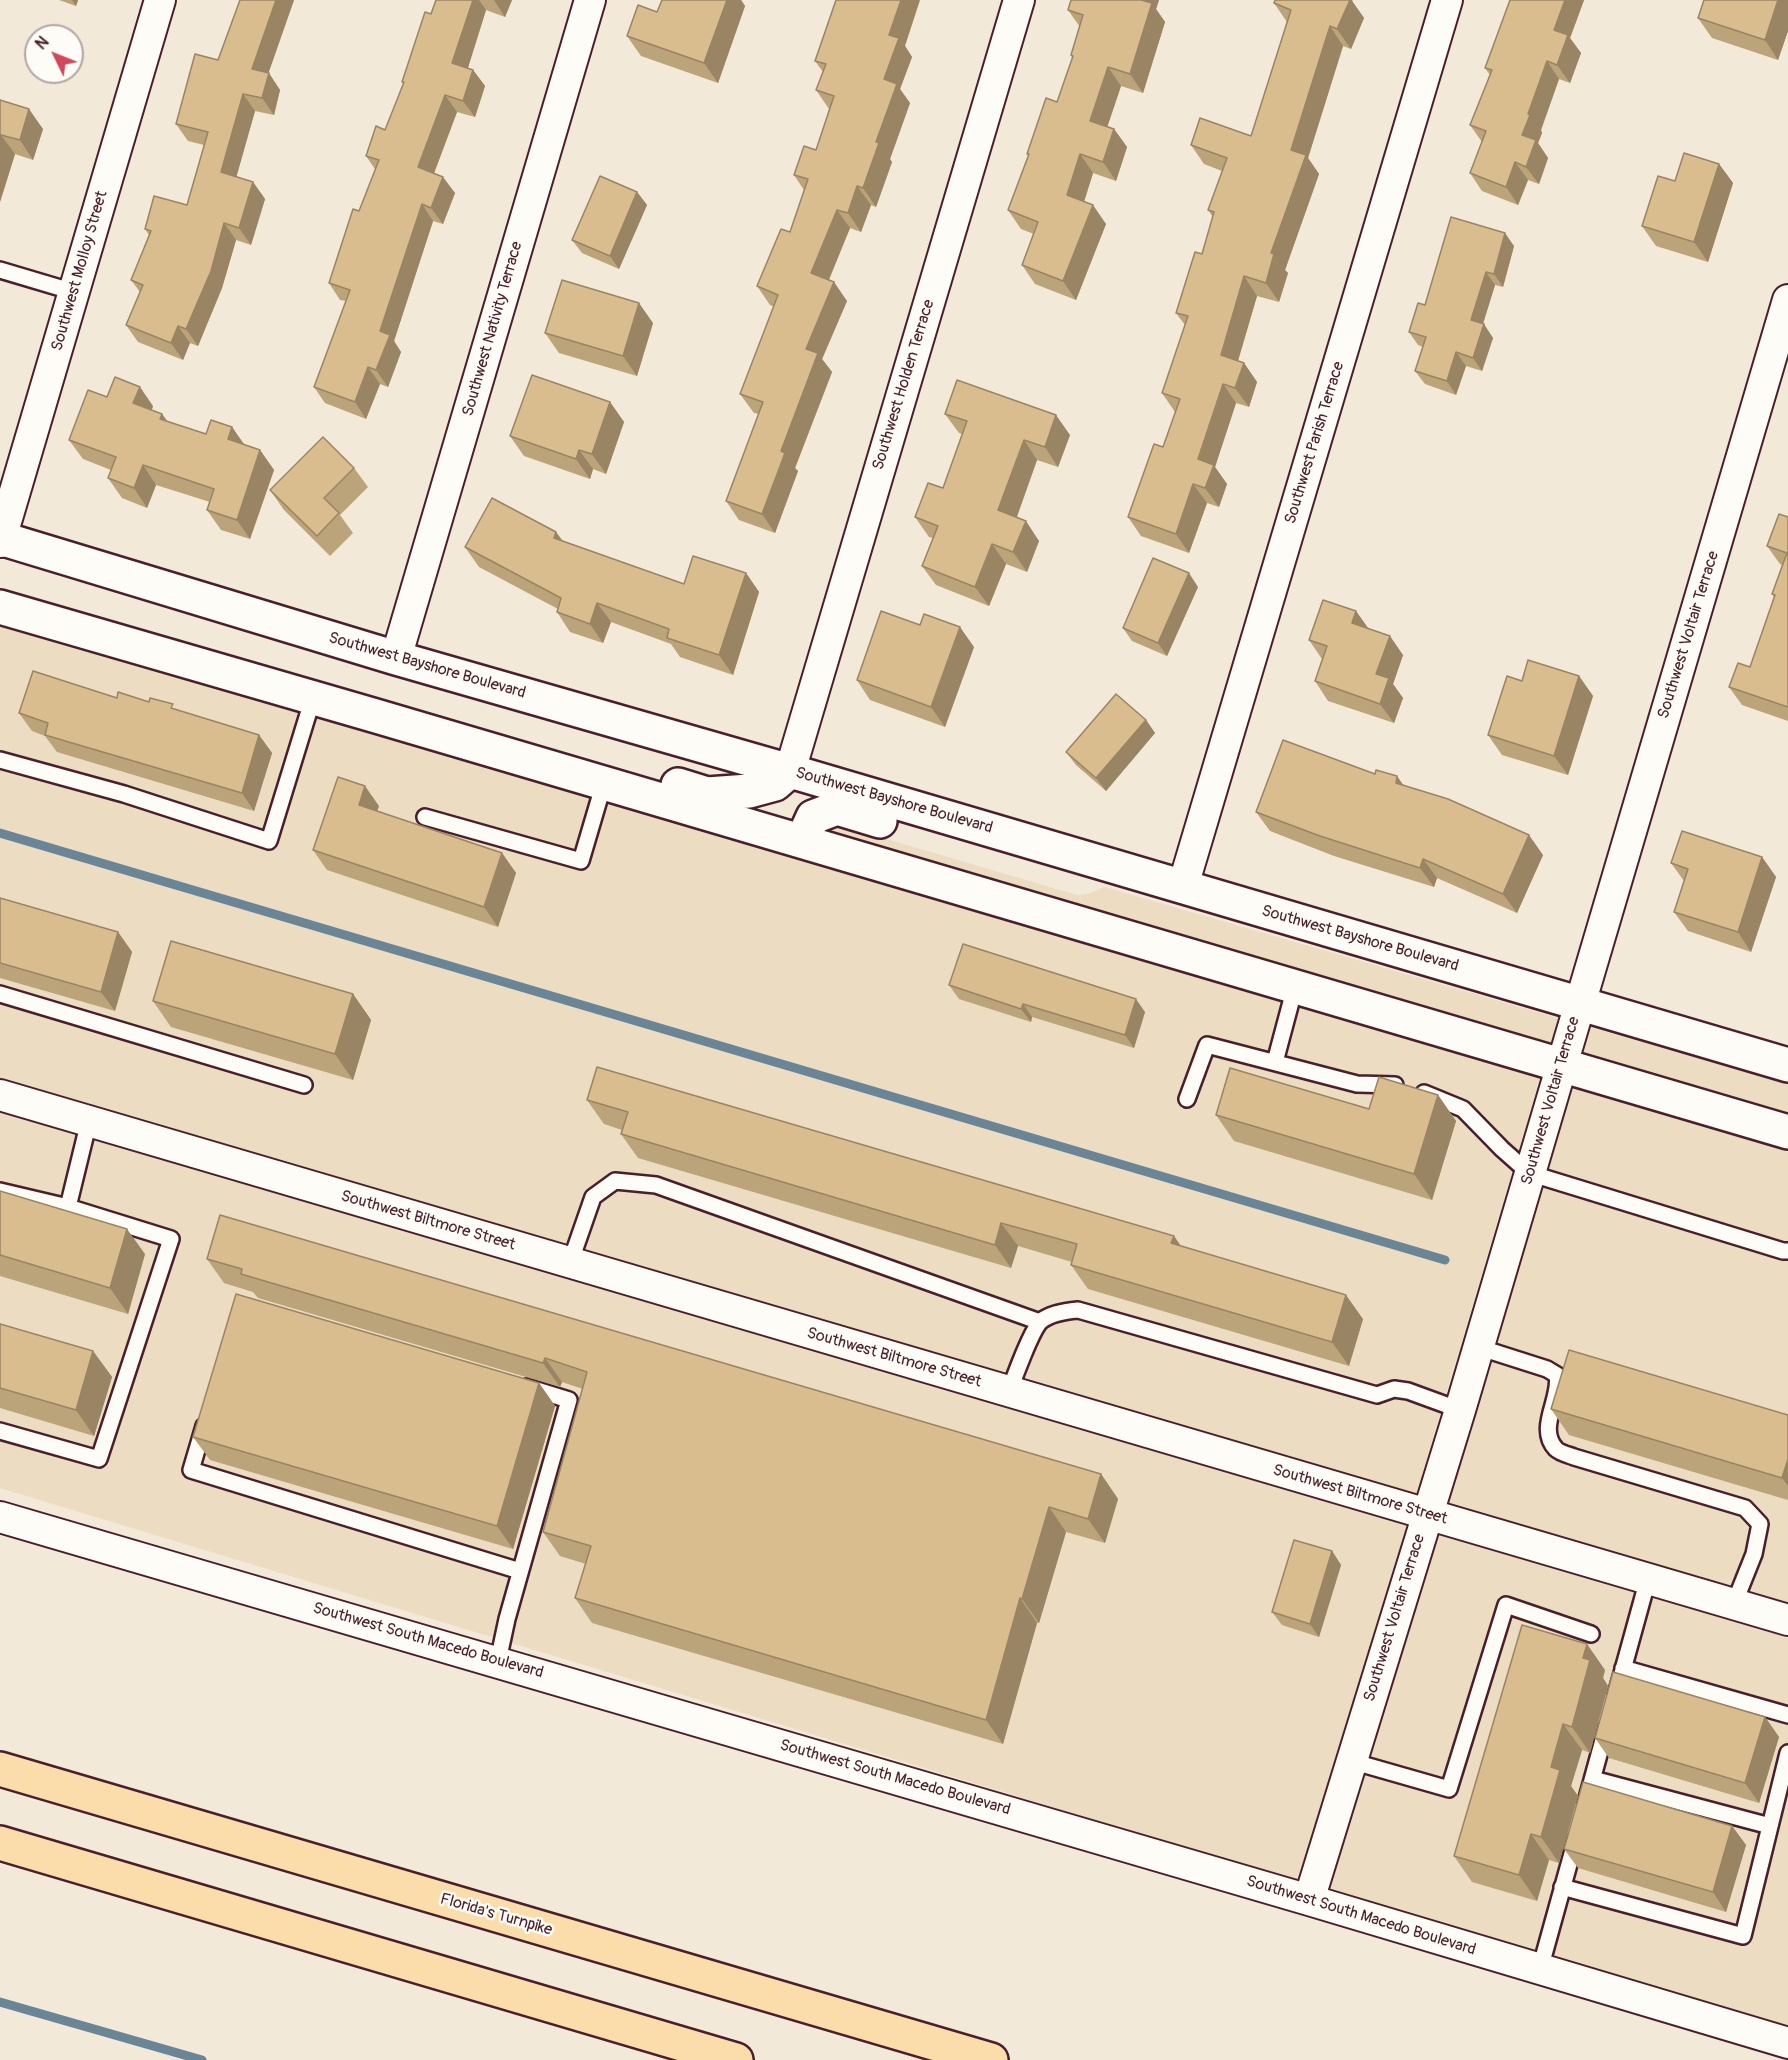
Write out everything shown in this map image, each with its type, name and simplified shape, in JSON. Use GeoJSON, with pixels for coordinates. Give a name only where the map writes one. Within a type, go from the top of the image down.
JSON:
{"type":"FeatureCollection","features":[{"type":"Feature","properties":{"kind":"highway","name":"Florida's Turnpike"},"geometry":{"type":"LineString","coordinates":[[0,1769],[991,2060]]}},
{"type":"Feature","properties":{"kind":"highway"},"geometry":{"type":"LineString","coordinates":[[0,1843],[736,2060]]}},
{"type":"Feature","properties":{"kind":"main road","name":"Southwest Bayshore Boulevard"},"geometry":{"type":"LineString","coordinates":[[1,539],[396,658],[790,771],[1788,1065]]}},
{"type":"Feature","properties":{"kind":"main road"},"geometry":{"type":"LineString","coordinates":[[0,607],[456,739],[1788,1132]]}},
{"type":"Feature","properties":{"kind":"main road"},"geometry":{"type":"LineString","coordinates":[[456,739],[489,727],[707,794],[758,789],[775,784],[790,771]]}},
{"type":"Feature","properties":{"kind":"main road"},"geometry":{"type":"LineString","coordinates":[[802,841],[813,817],[837,808],[1080,880],[1113,866]]}},
{"type":"Feature","properties":{"kind":"street","name":"Southwest Molloy Street"},"geometry":{"type":"LineString","coordinates":[[1,539],[160,0]]}},
{"type":"Feature","properties":{"kind":"street","name":"Southwest Nativity Terrace"},"geometry":{"type":"LineString","coordinates":[[396,658],[590,0]]}},
{"type":"Feature","properties":{"kind":"street","name":"Southwest Holden Terrace"},"geometry":{"type":"LineString","coordinates":[[790,771],[1019,0]]}},
{"type":"Feature","properties":{"kind":"street","name":"Southwest Parish Terrace"},"geometry":{"type":"LineString","coordinates":[[1183,886],[1447,0]]}},
{"type":"Feature","properties":{"kind":"street","name":"Southwest Voltair Terrace"},"geometry":{"type":"LineString","coordinates":[[1309,1900],[1460,1410],[1788,300]]}},
{"type":"Feature","properties":{"kind":"street","name":"Southwest Biltmore Street"},"geometry":{"type":"LineString","coordinates":[[0,1095],[1788,1620]]}},
{"type":"Feature","properties":{"kind":"street","name":"Southwest South Macedo Boulevard"},"geometry":{"type":"LineString","coordinates":[[0,1517],[498,1661],[1788,2043]]}},
{"type":"Feature","properties":{"kind":"lane"},"geometry":{"type":"LineString","coordinates":[[0,270],[74,292]]}},
{"type":"Feature","properties":{"kind":"lane"},"geometry":{"type":"LineString","coordinates":[[0,760],[124,794],[269,841],[313,698]]}},
{"type":"Feature","properties":{"kind":"lane"},"geometry":{"type":"LineString","coordinates":[[425,817],[581,861],[604,783]]}},
{"type":"Feature","properties":{"kind":"lane"},"geometry":{"type":"LineString","coordinates":[[1275,1062],[1294,987]]}},
{"type":"Feature","properties":{"kind":"lane"},"geometry":{"type":"LineString","coordinates":[[0,994],[304,1085]]}},
{"type":"Feature","properties":{"kind":"lane"},"geometry":{"type":"LineString","coordinates":[[1187,1100],[1208,1045],[1357,1084],[1405,1086],[1463,1108],[1502,1149],[1530,1173],[1788,1251]]}},
{"type":"Feature","properties":{"kind":"lane"},"geometry":{"type":"LineString","coordinates":[[68,1208],[88,1121]]}},
{"type":"Feature","properties":{"kind":"lane"},"geometry":{"type":"LineString","coordinates":[[570,1263],[593,1197],[615,1182],[657,1185],[1040,1322]]}},
{"type":"Feature","properties":{"kind":"lane"},"geometry":{"type":"LineString","coordinates":[[0,1191],[68,1208],[171,1239],[99,1459],[0,1431]]}},
{"type":"Feature","properties":{"kind":"lane"},"geometry":{"type":"LineString","coordinates":[[1009,1392],[1024,1353],[1040,1322],[1059,1312],[1078,1310],[1377,1395],[1394,1389],[1408,1391],[1460,1410]]}},
{"type":"Feature","properties":{"kind":"lane"},"geometry":{"type":"LineString","coordinates":[[1478,1347],[1547,1369],[1557,1375],[1558,1383],[1548,1425],[1550,1437],[1556,1449],[1574,1457],[1745,1508],[1760,1524],[1754,1554],[1734,1604]]}},
{"type":"Feature","properties":{"kind":"lane"},"geometry":{"type":"LineString","coordinates":[[498,1661],[520,1571],[569,1400],[508,1382]]}},
{"type":"Feature","properties":{"kind":"lane"},"geometry":{"type":"LineString","coordinates":[[208,1415],[191,1470],[520,1571]]}},
{"type":"Feature","properties":{"kind":"lane"},"geometry":{"type":"LineString","coordinates":[[1540,1969],[1648,1579]]}},
{"type":"Feature","properties":{"kind":"lane"},"geometry":{"type":"LineString","coordinates":[[1351,1761],[1449,1790],[1506,1605],[1591,1634]]}},
{"type":"Feature","properties":{"kind":"lane"},"geometry":{"type":"LineString","coordinates":[[1623,1668],[1788,1715]]}},
{"type":"Feature","properties":{"kind":"lane"},"geometry":{"type":"LineString","coordinates":[[1562,1887],[1743,1936],[1788,1753]]}},
{"type":"Feature","properties":{"kind":"lane"},"geometry":{"type":"LineString","coordinates":[[1593,1779],[1770,1826]]}},
{"type":"Feature","properties":{"kind":"shaded area"},"geometry":{"type":"Polygon","coordinates":[[[0,623],[445,752],[450,760],[459,756],[797,856],[810,863],[812,861],[1541,1075],[1416,1495],[0,1080],[0,623]]]}},
{"type":"Feature","properties":{"kind":"shaded area"},"geometry":{"type":"Polygon","coordinates":[[[839,825],[1077,895],[1088,894],[1105,887],[1558,1018],[1550,1045],[825,832],[839,825]]]}},
{"type":"Feature","properties":{"kind":"shaded area"},"geometry":{"type":"Polygon","coordinates":[[[1589,1027],[1788,1084],[1788,1116],[1581,1055],[1589,1027]]]}},
{"type":"Feature","properties":{"kind":"shaded area"},"geometry":{"type":"Polygon","coordinates":[[[1573,1084],[1788,1148],[1788,1604],[1448,1504],[1573,1084]]]}},
{"type":"Feature","properties":{"kind":"shaded area"},"geometry":{"type":"Polygon","coordinates":[[[0,1112],[1407,1524],[1297,1881],[0,1488],[0,1112]]]}},
{"type":"Feature","properties":{"kind":"shaded area"},"geometry":{"type":"Polygon","coordinates":[[[1439,1534],[1788,1636],[1788,2031],[1329,1890],[1439,1534]]]}},
{"type":"Feature","properties":{"kind":"building"},"geometry":{"type":"Polygon","coordinates":[[[240,0],[276,0],[252,69],[269,73],[262,98],[243,94],[221,172],[253,182],[239,228],[224,223],[211,271],[186,329],[178,326],[171,343],[126,325],[143,285],[131,280],[151,231],[145,229],[154,196],[187,205],[208,132],[176,124],[195,54],[218,60],[240,0]]]}},
{"type":"Feature","properties":{"kind":"building"},"geometry":{"type":"Polygon","coordinates":[[[436,0],[473,0],[452,63],[473,70],[463,101],[445,95],[418,167],[443,177],[431,208],[422,204],[380,331],[390,335],[376,370],[368,367],[355,402],[314,387],[350,290],[329,283],[353,209],[359,211],[379,160],[366,156],[376,126],[385,130],[404,82],[402,82],[425,12],[431,14],[436,0]]]}},
{"type":"Feature","properties":{"kind":"building"},"geometry":{"type":"Polygon","coordinates":[[[662,0],[727,0],[704,63],[627,36],[638,5],[657,12],[662,0]]]}},
{"type":"Feature","properties":{"kind":"building"},"geometry":{"type":"Polygon","coordinates":[[[836,0],[901,0],[889,35],[899,38],[884,79],[897,84],[876,142],[879,143],[863,188],[857,186],[848,213],[837,210],[811,273],[834,282],[806,349],[818,353],[781,451],[785,453],[762,514],[726,501],[763,402],[740,394],[778,295],[757,286],[781,229],[790,232],[808,179],[794,175],[804,146],[816,150],[834,96],[816,90],[826,64],[815,61],[836,0]]]}},
{"type":"Feature","properties":{"kind":"building"},"geometry":{"type":"Polygon","coordinates":[[[1071,0],[1141,0],[1152,3],[1130,74],[1108,67],[1090,121],[1114,129],[1103,162],[1080,154],[1067,195],[1093,205],[1063,281],[1022,265],[1038,222],[1008,210],[1029,154],[1027,154],[1046,98],[1057,102],[1073,56],[1071,55],[1083,15],[1068,10],[1071,0]]]}},
{"type":"Feature","properties":{"kind":"building"},"geometry":{"type":"Polygon","coordinates":[[[1275,0],[1350,0],[1337,29],[1330,26],[1291,150],[1306,155],[1271,253],[1274,254],[1266,283],[1244,276],[1221,355],[1244,363],[1235,388],[1223,384],[1198,459],[1214,465],[1205,488],[1193,484],[1176,534],[1128,517],[1154,444],[1163,447],[1180,399],[1162,393],[1188,316],[1176,313],[1195,252],[1202,254],[1214,212],[1208,210],[1227,158],[1191,145],[1200,118],[1251,136],[1291,10],[1274,3],[1275,0]]]}},
{"type":"Feature","properties":{"kind":"building"},"geometry":{"type":"Polygon","coordinates":[[[1510,0],[1565,0],[1554,30],[1568,35],[1557,65],[1547,61],[1528,114],[1530,115],[1522,135],[1536,140],[1526,167],[1515,162],[1506,187],[1470,173],[1486,131],[1470,125],[1492,70],[1485,68],[1510,0]]]}},
{"type":"Feature","properties":{"kind":"building"},"geometry":{"type":"Polygon","coordinates":[[[1704,0],[1778,0],[1765,40],[1698,18],[1704,0]]]}},
{"type":"Feature","properties":{"kind":"building"},"geometry":{"type":"Polygon","coordinates":[[[0,100],[29,109],[20,140],[1,135],[0,139],[0,100]]]}},
{"type":"Feature","properties":{"kind":"building"},"geometry":{"type":"Polygon","coordinates":[[[1684,153],[1719,164],[1694,242],[1642,226],[1658,176],[1675,181],[1684,153]]]}},
{"type":"Feature","properties":{"kind":"building"},"geometry":{"type":"Polygon","coordinates":[[[600,176],[637,192],[610,256],[572,240],[600,176]]]}},
{"type":"Feature","properties":{"kind":"building"},"geometry":{"type":"Polygon","coordinates":[[[1451,217],[1505,233],[1494,274],[1486,272],[1471,320],[1484,324],[1473,358],[1456,352],[1447,381],[1415,371],[1426,337],[1409,332],[1418,303],[1425,305],[1451,217]]]}},
{"type":"Feature","properties":{"kind":"building"},"geometry":{"type":"Polygon","coordinates":[[[562,280],[639,303],[623,356],[545,333],[562,280]]]}},
{"type":"Feature","properties":{"kind":"building"},"geometry":{"type":"Polygon","coordinates":[[[532,375],[610,402],[592,454],[579,450],[576,459],[510,436],[532,375]]]}},
{"type":"Feature","properties":{"kind":"building"},"geometry":{"type":"Polygon","coordinates":[[[115,377],[140,387],[133,403],[162,414],[160,419],[206,434],[211,420],[232,427],[228,439],[260,450],[237,520],[207,510],[214,489],[143,465],[134,488],[108,478],[116,457],[69,440],[88,390],[107,397],[115,377]]]}},
{"type":"Feature","properties":{"kind":"building"},"geometry":{"type":"Polygon","coordinates":[[[957,380],[1056,415],[1045,447],[1024,440],[998,510],[1026,521],[1013,552],[992,544],[975,587],[922,566],[938,526],[915,517],[928,483],[943,488],[967,421],[945,414],[957,380]]]}},
{"type":"Feature","properties":{"kind":"building"},"geometry":{"type":"Polygon","coordinates":[[[323,437],[354,468],[324,498],[339,513],[317,536],[270,490],[323,437]]]}},
{"type":"Feature","properties":{"kind":"building"},"geometry":{"type":"Polygon","coordinates":[[[492,498],[556,532],[554,538],[684,584],[693,556],[746,573],[719,655],[667,638],[669,629],[597,603],[590,624],[557,612],[561,598],[465,547],[492,498]]]}},
{"type":"Feature","properties":{"kind":"building"},"geometry":{"type":"Polygon","coordinates":[[[1779,514],[1788,517],[1788,707],[1729,687],[1738,663],[1750,667],[1775,595],[1772,594],[1787,553],[1767,546],[1779,514]]]}},
{"type":"Feature","properties":{"kind":"building"},"geometry":{"type":"Polygon","coordinates":[[[1153,558],[1189,573],[1158,643],[1123,628],[1153,558]]]}},
{"type":"Feature","properties":{"kind":"building"},"geometry":{"type":"Polygon","coordinates":[[[1323,600],[1356,611],[1352,623],[1390,636],[1376,674],[1389,678],[1380,704],[1315,681],[1327,646],[1309,640],[1323,600]]]}},
{"type":"Feature","properties":{"kind":"building"},"geometry":{"type":"Polygon","coordinates":[[[881,611],[920,625],[924,614],[960,627],[931,707],[857,680],[881,611]]]}},
{"type":"Feature","properties":{"kind":"building"},"geometry":{"type":"Polygon","coordinates":[[[1528,660],[1579,676],[1554,756],[1488,735],[1507,676],[1522,681],[1528,660]]]}},
{"type":"Feature","properties":{"kind":"building"},"geometry":{"type":"Polygon","coordinates":[[[33,671],[117,698],[118,692],[149,702],[150,698],[173,704],[171,708],[259,735],[242,793],[45,735],[48,723],[19,713],[33,671]]]}},
{"type":"Feature","properties":{"kind":"building"},"geometry":{"type":"Polygon","coordinates":[[[1116,694],[1146,720],[1096,778],[1066,752],[1116,694]]]}},
{"type":"Feature","properties":{"kind":"building"},"geometry":{"type":"Polygon","coordinates":[[[1283,740],[1375,774],[1376,770],[1397,776],[1396,783],[1448,799],[1529,835],[1503,894],[1423,859],[1420,868],[1320,836],[1256,812],[1283,740]]]}},
{"type":"Feature","properties":{"kind":"building"},"geometry":{"type":"Polygon","coordinates":[[[338,777],[365,786],[359,805],[502,853],[484,907],[313,850],[338,777]]]}},
{"type":"Feature","properties":{"kind":"building"},"geometry":{"type":"Polygon","coordinates":[[[1682,831],[1762,857],[1738,932],[1674,912],[1688,869],[1671,863],[1682,831]]]}},
{"type":"Feature","properties":{"kind":"building"},"geometry":{"type":"Polygon","coordinates":[[[0,898],[118,932],[101,992],[0,963],[0,898]]]}},
{"type":"Feature","properties":{"kind":"building"},"geometry":{"type":"Polygon","coordinates":[[[171,941],[353,994],[335,1054],[153,1001],[171,941]]]}},
{"type":"Feature","properties":{"kind":"building"},"geometry":{"type":"Polygon","coordinates":[[[963,944],[1136,999],[1125,1035],[1023,1004],[1021,1009],[949,985],[963,944]]]}},
{"type":"Feature","properties":{"kind":"building"},"geometry":{"type":"Polygon","coordinates":[[[597,1067],[1174,1236],[1171,1243],[1346,1295],[1332,1342],[1071,1265],[1077,1244],[1001,1223],[995,1245],[621,1134],[628,1112],[587,1100],[597,1067]]]}},
{"type":"Feature","properties":{"kind":"building"},"geometry":{"type":"Polygon","coordinates":[[[1230,1068],[1369,1109],[1379,1077],[1438,1095],[1414,1174],[1216,1115],[1230,1068]]]}},
{"type":"Feature","properties":{"kind":"building"},"geometry":{"type":"Polygon","coordinates":[[[0,1191],[127,1229],[110,1288],[0,1255],[0,1191]]]}},
{"type":"Feature","properties":{"kind":"building"},"geometry":{"type":"Polygon","coordinates":[[[220,1215],[1101,1474],[1088,1519],[1049,1507],[1022,1599],[1020,1598],[986,1720],[575,1598],[591,1546],[543,1532],[587,1372],[545,1358],[543,1363],[241,1274],[242,1269],[207,1259],[220,1215]]]}},
{"type":"Feature","properties":{"kind":"building"},"geometry":{"type":"Polygon","coordinates":[[[236,1294],[539,1383],[497,1526],[193,1437],[236,1294]]]}},
{"type":"Feature","properties":{"kind":"building"},"geometry":{"type":"Polygon","coordinates":[[[0,1324],[93,1351],[76,1410],[0,1388],[0,1324]]]}},
{"type":"Feature","properties":{"kind":"building"},"geometry":{"type":"Polygon","coordinates":[[[1569,1350],[1788,1415],[1788,1459],[1782,1478],[1551,1409],[1569,1350]]]}},
{"type":"Feature","properties":{"kind":"building"},"geometry":{"type":"Polygon","coordinates":[[[1294,1540],[1332,1551],[1310,1624],[1272,1612],[1294,1540]]]}},
{"type":"Feature","properties":{"kind":"building"},"geometry":{"type":"Polygon","coordinates":[[[1522,1625],[1587,1644],[1583,1658],[1590,1660],[1572,1727],[1563,1724],[1551,1767],[1560,1770],[1541,1837],[1531,1834],[1519,1875],[1454,1856],[1522,1625]]]}},
{"type":"Feature","properties":{"kind":"building"},"geometry":{"type":"Polygon","coordinates":[[[1613,1672],[1765,1717],[1745,1783],[1595,1738],[1613,1672]]]}},
{"type":"Feature","properties":{"kind":"building"},"geometry":{"type":"Polygon","coordinates":[[[1583,1782],[1732,1826],[1713,1892],[1564,1849],[1583,1782]]]}},
{"type":"Feature","properties":{"kind":"waterway"},"geometry":{"type":"LineString","coordinates":[[0,833],[1445,1260]]}},
{"type":"Feature","properties":{"kind":"waterway"},"geometry":{"type":"LineString","coordinates":[[0,2002],[202,2060]]}}]}
